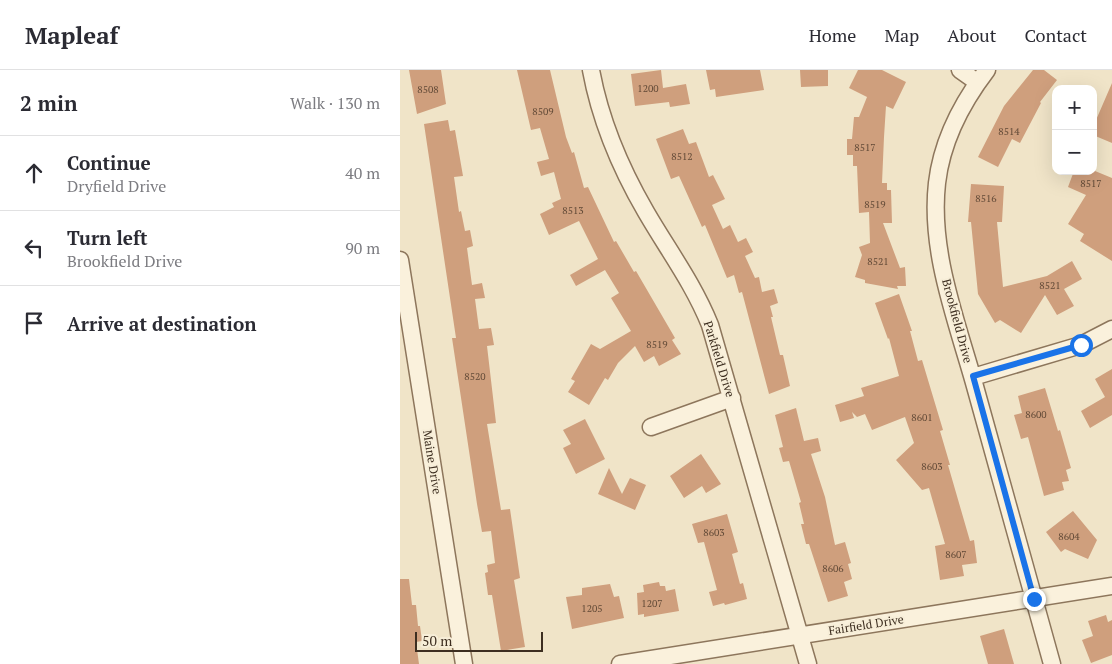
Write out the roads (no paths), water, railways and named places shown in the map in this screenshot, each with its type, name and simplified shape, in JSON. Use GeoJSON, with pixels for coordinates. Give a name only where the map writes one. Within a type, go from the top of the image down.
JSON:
{"type":"FeatureCollection","features":[{"type":"Feature","properties":{"kind":"street","name":"Parkfield Drive"},"geometry":{"type":"LineString","coordinates":[[591,70],[608,131],[626,175],[646,212],[699,297],[732,398],[808,664]]}},
{"type":"Feature","properties":{"kind":"street"},"geometry":{"type":"LineString","coordinates":[[960,70],[982,76]]}},
{"type":"Feature","properties":{"kind":"street","name":"Brookfield Drive"},"geometry":{"type":"LineString","coordinates":[[982,76],[953,122],[941,156],[937,184],[936,218],[946,284],[1052,664]]}},
{"type":"Feature","properties":{"kind":"street","name":"Maine Drive"},"geometry":{"type":"LineString","coordinates":[[400,260],[464,664]]}},
{"type":"Feature","properties":{"kind":"street"},"geometry":{"type":"LineString","coordinates":[[973,376],[1081,345],[1112,329]]}},
{"type":"Feature","properties":{"kind":"street"},"geometry":{"type":"LineString","coordinates":[[651,426],[732,398]]}},
{"type":"Feature","properties":{"kind":"street","name":"Fairfield Drive"},"geometry":{"type":"LineString","coordinates":[[620,664],[1112,586]]}}]}
